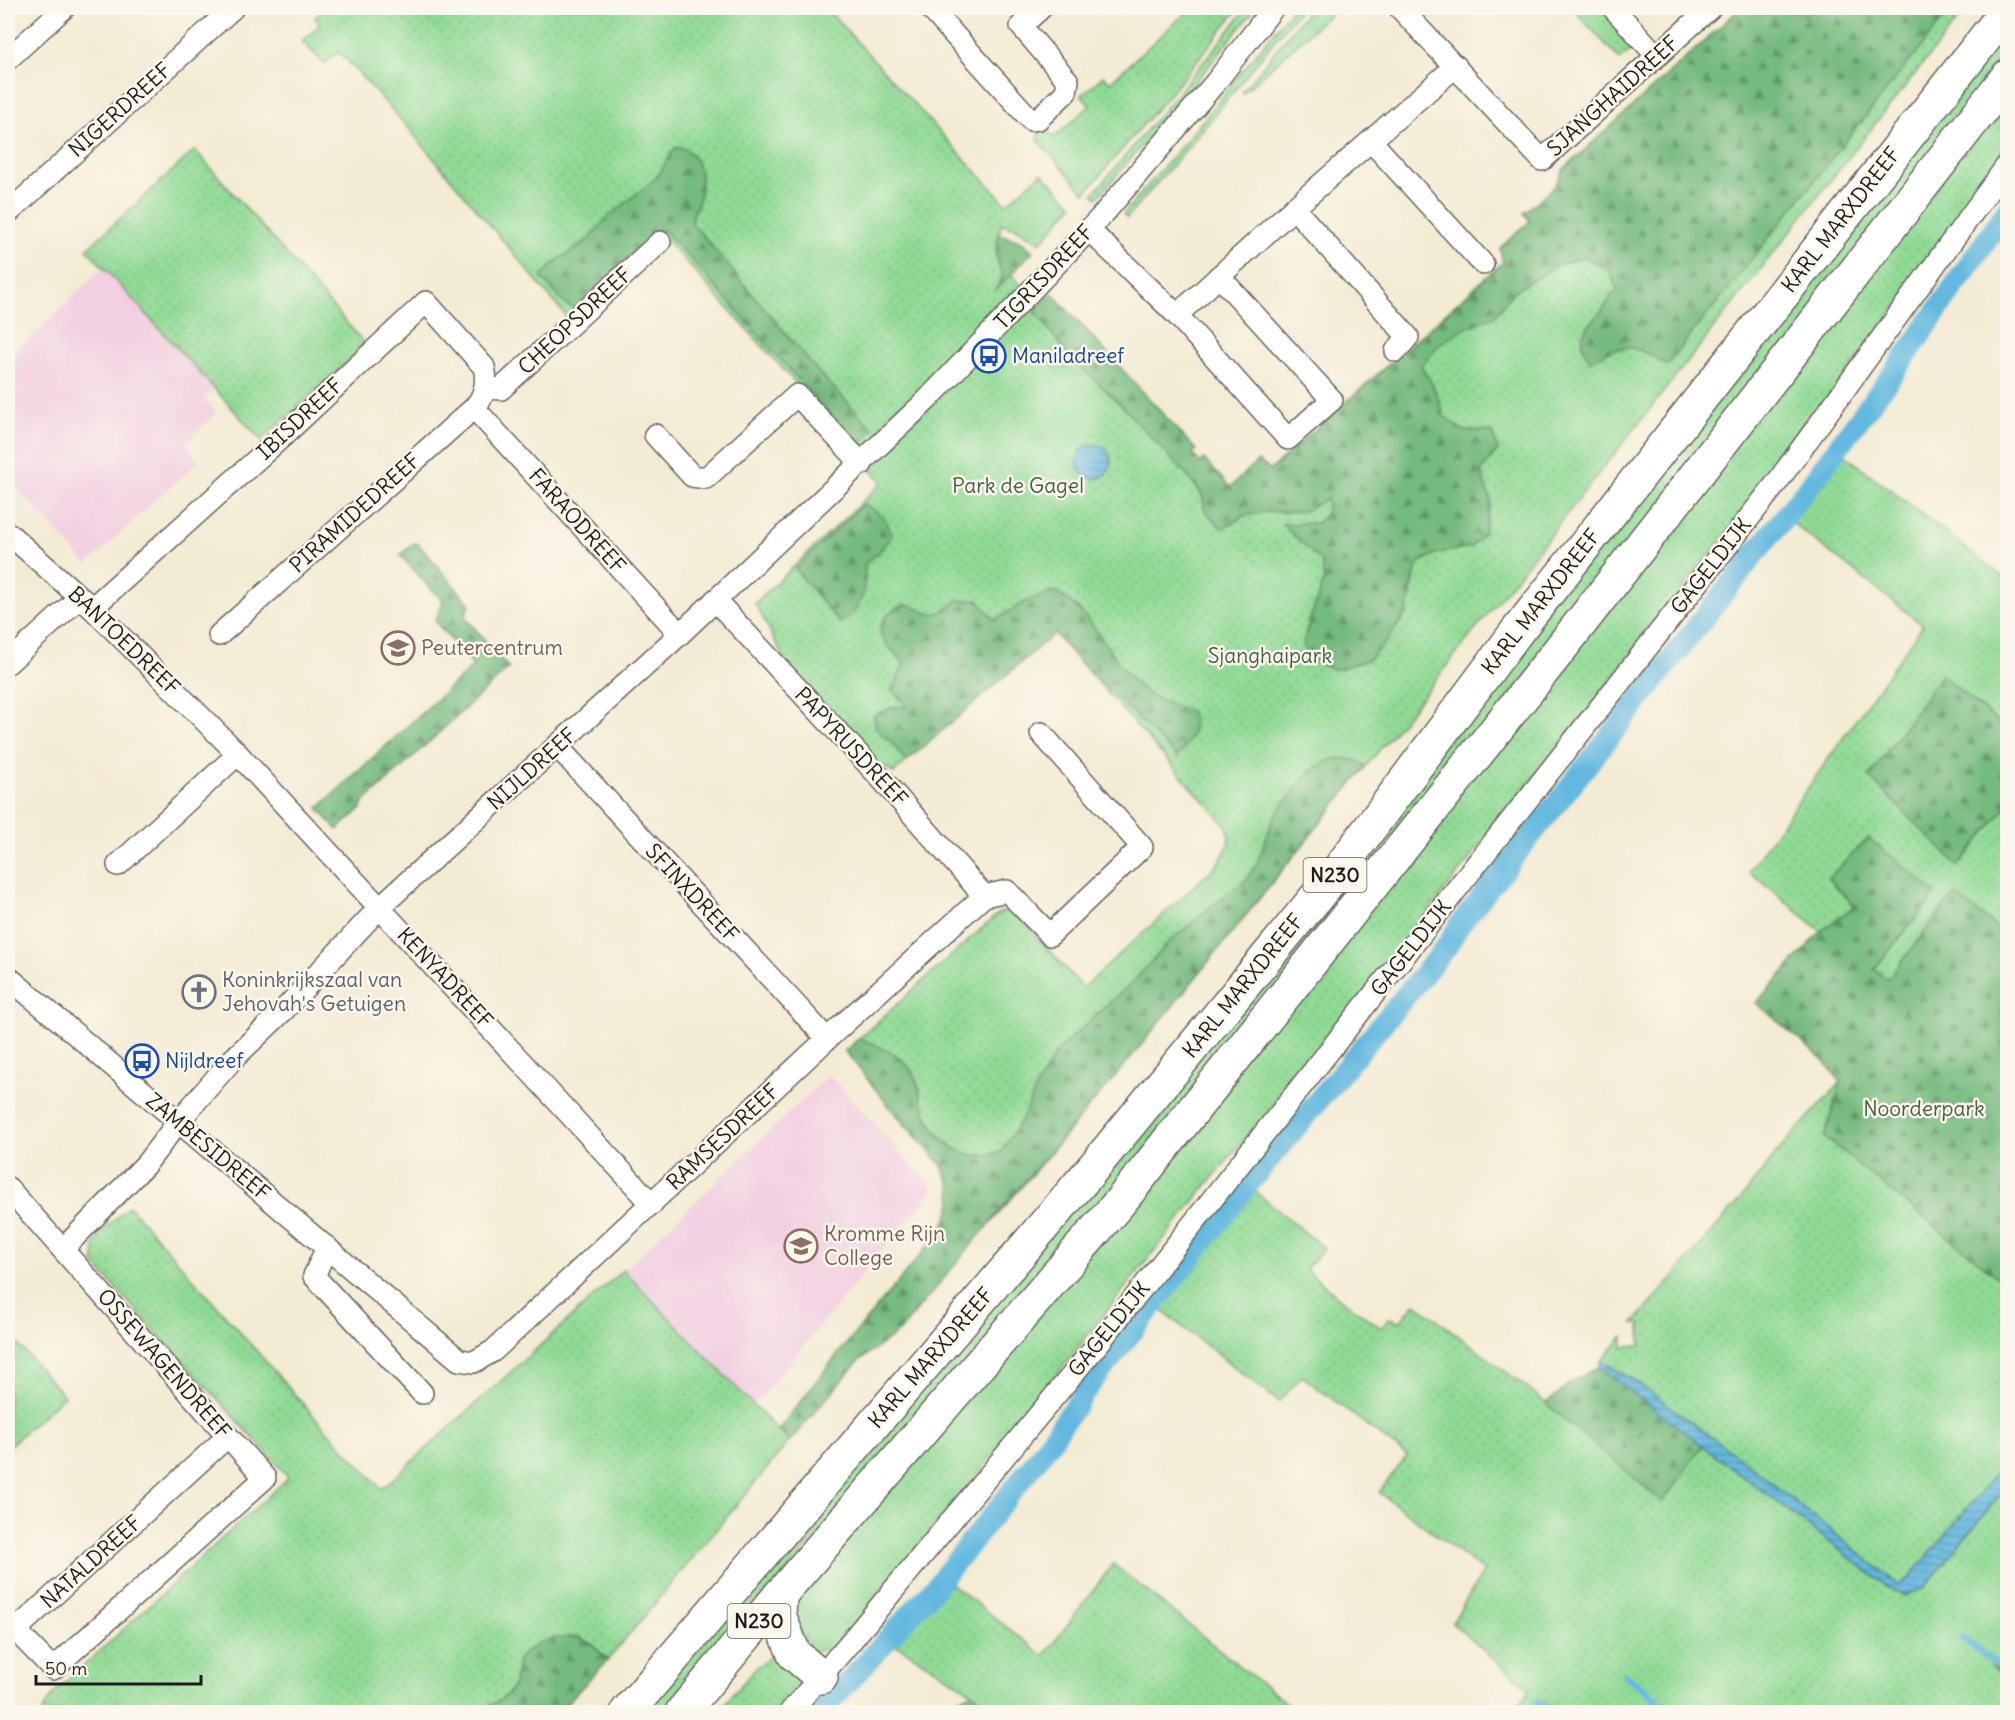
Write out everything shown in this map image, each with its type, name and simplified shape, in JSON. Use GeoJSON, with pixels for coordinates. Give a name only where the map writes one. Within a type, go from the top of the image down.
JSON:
{"type":"FeatureCollection","features":[{"type":"Feature","properties":{"kind":"highway","name":"KARL MARXDREEF"},"geometry":{"type":"LineString","coordinates":[[627,1713],[1088,1174],[1337,872],[1515,634],[2007,9]]}},
{"type":"Feature","properties":{"kind":"highway","name":"KARL MARXDREEF"},"geometry":{"type":"LineString","coordinates":[[682,1713],[780,1595],[1120,1202],[1554,657],[2007,76]]}},
{"type":"Feature","properties":{"kind":"highway"},"geometry":{"type":"LineString","coordinates":[[780,1595],[779,1615],[794,1654],[821,1677]]}},
{"type":"Feature","properties":{"kind":"highway"},"geometry":{"type":"LineString","coordinates":[[721,1664],[758,1652],[773,1651],[794,1654]]}},
{"type":"Feature","properties":{"kind":"street"},"geometry":{"type":"LineString","coordinates":[[8,59],[64,8]]}},
{"type":"Feature","properties":{"kind":"street","name":"NIGERDREEF"},"geometry":{"type":"LineString","coordinates":[[8,213],[233,8]]}},
{"type":"Feature","properties":{"kind":"street"},"geometry":{"type":"LineString","coordinates":[[930,8],[1031,120],[1038,119],[1066,92],[1068,81],[1021,26],[1041,8]]}},
{"type":"Feature","properties":{"kind":"street","name":"TIGRISDREEF"},"geometry":{"type":"LineString","coordinates":[[716,600],[927,400],[1089,230],[1215,83],[1273,8]]}},
{"type":"Feature","properties":{"kind":"street"},"geometry":{"type":"LineString","coordinates":[[1177,315],[1294,208],[1456,66],[1400,8]]}},
{"type":"Feature","properties":{"kind":"street"},"geometry":{"type":"LineString","coordinates":[[1613,8],[1657,56]]}},
{"type":"Feature","properties":{"kind":"street","name":"SJANGHAIDREEF"},"geometry":{"type":"LineString","coordinates":[[1456,66],[1542,160],[1710,8]]}},
{"type":"Feature","properties":{"kind":"street"},"geometry":{"type":"LineString","coordinates":[[1371,141],[1484,264]]}},
{"type":"Feature","properties":{"kind":"street","name":"GAGELDIJK"},"geometry":{"type":"LineString","coordinates":[[790,1713],[1102,1339],[1775,485],[2007,165]]}},
{"type":"Feature","properties":{"kind":"street"},"geometry":{"type":"LineString","coordinates":[[1294,208],[1408,337],[1396,351]]}},
{"type":"Feature","properties":{"kind":"street"},"geometry":{"type":"LineString","coordinates":[[1089,230],[1177,315],[1288,439],[1332,400],[1219,276]]}},
{"type":"Feature","properties":{"kind":"street","name":"CHEOPSDREEF"},"geometry":{"type":"LineString","coordinates":[[485,388],[501,389],[660,242]]}},
{"type":"Feature","properties":{"kind":"street","name":"IBISDREEF"},"geometry":{"type":"LineString","coordinates":[[86,602],[284,435],[426,302],[484,367],[487,377],[485,388]]}},
{"type":"Feature","properties":{"kind":"street","name":"PIRAMIDEDREEF"},"geometry":{"type":"LineString","coordinates":[[219,635],[474,408],[482,399],[485,388]]}},
{"type":"Feature","properties":{"kind":"street"},"geometry":{"type":"LineString","coordinates":[[655,435],[692,476],[706,478],[797,395],[862,464]]}},
{"type":"Feature","properties":{"kind":"street","name":"FARAODREEF"},"geometry":{"type":"LineString","coordinates":[[474,408],[680,634]]}},
{"type":"Feature","properties":{"kind":"street","name":"BANTOEDREEF"},"geometry":{"type":"LineString","coordinates":[[8,533],[86,602],[238,753]]}},
{"type":"Feature","properties":{"kind":"street","name":"NIJLDREEF"},"geometry":{"type":"LineString","coordinates":[[178,1122],[231,1061],[284,1010],[380,907],[716,600]]}},
{"type":"Feature","properties":{"kind":"street","name":"PAPYRUSDREEF"},"geometry":{"type":"LineString","coordinates":[[716,600],[879,775],[978,902]]}},
{"type":"Feature","properties":{"kind":"street"},"geometry":{"type":"LineString","coordinates":[[8,663],[86,602]]}},
{"type":"Feature","properties":{"kind":"street"},"geometry":{"type":"LineString","coordinates":[[978,902],[1008,891],[1050,935],[1142,847],[1041,733]]}},
{"type":"Feature","properties":{"kind":"street","name":"SFINXDREEF"},"geometry":{"type":"LineString","coordinates":[[557,746],[827,1040]]}},
{"type":"Feature","properties":{"kind":"street"},"geometry":{"type":"LineString","coordinates":[[118,865],[238,753]]}},
{"type":"Feature","properties":{"kind":"street","name":"KENYADREEF"},"geometry":{"type":"LineString","coordinates":[[238,753],[652,1204]]}},
{"type":"Feature","properties":{"kind":"street","name":"RAMSESDREEF"},"geometry":{"type":"LineString","coordinates":[[474,1362],[493,1351],[978,902]]}},
{"type":"Feature","properties":{"kind":"street","name":"ZAMBESIDREEF"},"geometry":{"type":"LineString","coordinates":[[8,977],[459,1360],[474,1362]]}},
{"type":"Feature","properties":{"kind":"street"},"geometry":{"type":"LineString","coordinates":[[63,1249],[146,1164],[178,1122]]}},
{"type":"Feature","properties":{"kind":"street","name":"OSSEWAGENDREEF"},"geometry":{"type":"LineString","coordinates":[[8,1188],[265,1478]]}},
{"type":"Feature","properties":{"kind":"street"},"geometry":{"type":"LineString","coordinates":[[327,1247],[314,1276],[422,1393]]}},
{"type":"Feature","properties":{"kind":"street","name":"NATALDREEF"},"geometry":{"type":"LineString","coordinates":[[227,1437],[19,1627],[15,1642],[53,1669],[265,1478]]}},
{"type":"Feature","properties":{"kind":"shaded area"},"geometry":{"type":"Polygon","coordinates":[[[114,256],[225,380],[204,399],[217,413],[185,444],[199,461],[87,565],[8,477],[8,360],[114,256]]]}},
{"type":"Feature","properties":{"kind":"shaded area"},"geometry":{"type":"Polygon","coordinates":[[[829,1075],[934,1189],[754,1405],[623,1270],[829,1075]]]}},
{"type":"Feature","properties":{"kind":"green space"},"geometry":{"type":"Polygon","coordinates":[[[325,8],[826,8],[1006,204],[1042,173],[1073,205],[1040,243],[1017,228],[1001,224],[996,257],[1223,512],[1503,262],[1500,248],[1530,221],[1524,213],[1555,186],[1564,169],[1741,8],[1967,8],[1411,711],[1129,1060],[986,1229],[950,1183],[941,1164],[897,1116],[845,1051],[999,913],[1007,911],[1018,915],[1083,988],[1217,865],[1227,848],[1228,828],[1051,630],[902,756],[906,762],[893,773],[887,768],[878,775],[803,694],[755,603],[882,483],[848,441],[650,222],[567,317],[404,123],[339,52],[324,64],[302,41],[320,25],[315,18],[325,8]]]}},
{"type":"Feature","properties":{"kind":"green space"},"geometry":{"type":"Polygon","coordinates":[[[1191,8],[1239,8],[1085,193],[1038,141],[1039,131],[1043,127],[1054,137],[1090,106],[1082,95],[1103,76],[1110,82],[1191,8]]]}},
{"type":"Feature","properties":{"kind":"green space"},"geometry":{"type":"Polygon","coordinates":[[[1247,8],[1256,8],[1173,110],[1097,198],[1093,194],[1247,8]]]}},
{"type":"Feature","properties":{"kind":"green space"},"geometry":{"type":"Polygon","coordinates":[[[1293,8],[1301,8],[1196,138],[1127,218],[1123,214],[1186,141],[1293,8]]]}},
{"type":"Feature","properties":{"kind":"green space"},"geometry":{"type":"Polygon","coordinates":[[[1310,8],[1337,8],[1243,93],[1242,92],[1310,8]]]}},
{"type":"Feature","properties":{"kind":"green space"},"geometry":{"type":"Polygon","coordinates":[[[1572,8],[1601,8],[1635,46],[1620,60],[1572,8]]]}},
{"type":"Feature","properties":{"kind":"green space"},"geometry":{"type":"Polygon","coordinates":[[[1741,8],[1797,8],[1805,15],[1815,8],[1952,8],[1667,365],[1647,354],[1629,348],[1611,350],[1591,362],[1584,350],[1582,341],[1584,333],[1607,304],[1611,295],[1618,291],[1608,269],[1585,257],[1557,265],[1513,292],[1495,316],[1459,331],[1437,347],[1421,366],[1433,385],[1445,417],[1464,431],[1492,431],[1498,450],[1481,471],[1491,501],[1484,533],[1471,547],[1435,554],[1417,564],[1407,612],[1387,641],[1368,660],[1335,670],[1310,661],[1303,644],[1324,580],[1321,561],[1282,524],[1317,523],[1327,512],[1327,498],[1309,509],[1298,512],[1266,512],[1244,516],[1222,529],[1205,511],[1202,495],[1186,474],[1118,402],[1068,355],[1035,311],[1052,293],[1196,450],[1192,453],[1200,463],[1204,459],[1230,487],[1258,461],[1271,470],[1503,262],[1500,248],[1530,221],[1524,213],[1555,186],[1564,169],[1741,8]]]}},
{"type":"Feature","properties":{"kind":"green space"},"geometry":{"type":"Polygon","coordinates":[[[2007,31],[2007,69],[1151,1148],[666,1712],[640,1712],[2007,31]]]}},
{"type":"Feature","properties":{"kind":"green space"},"geometry":{"type":"Polygon","coordinates":[[[2007,99],[2007,150],[1901,301],[1747,507],[1354,1006],[1197,1197],[985,1465],[833,1648],[812,1652],[794,1618],[796,1599],[2007,99]]]}},
{"type":"Feature","properties":{"kind":"green space"},"geometry":{"type":"Polygon","coordinates":[[[680,147],[692,155],[699,167],[700,196],[692,223],[821,375],[874,429],[858,446],[665,231],[659,231],[573,308],[566,305],[541,277],[556,261],[587,241],[608,217],[657,177],[674,149],[680,147]]]}},
{"type":"Feature","properties":{"kind":"green space"},"geometry":{"type":"Polygon","coordinates":[[[195,150],[366,345],[261,440],[87,249],[195,150]]]}},
{"type":"Feature","properties":{"kind":"green space"},"geometry":{"type":"Polygon","coordinates":[[[999,234],[1022,242],[1033,251],[994,292],[1003,276],[997,255],[999,234]]]}},
{"type":"Feature","properties":{"kind":"green space"},"geometry":{"type":"Polygon","coordinates":[[[1831,444],[2007,580],[2007,729],[1941,675],[1958,866],[2007,806],[2007,1460],[1909,1579],[1899,1585],[1753,1468],[1638,1383],[1601,1361],[1623,1336],[1623,1347],[1641,1346],[1640,1324],[1633,1324],[1743,1196],[1779,1150],[1841,1082],[1881,974],[1874,969],[1936,894],[1855,906],[1821,931],[1749,871],[1923,625],[1781,514],[1831,444]]]}},
{"type":"Feature","properties":{"kind":"green space"},"geometry":{"type":"Polygon","coordinates":[[[863,504],[883,516],[888,524],[891,537],[865,564],[862,598],[854,611],[840,623],[795,569],[863,504]]]}},
{"type":"Feature","properties":{"kind":"green space"},"geometry":{"type":"Polygon","coordinates":[[[414,543],[418,544],[470,604],[465,617],[509,668],[363,803],[361,809],[337,830],[318,808],[473,666],[435,621],[443,602],[400,555],[414,543]]]}},
{"type":"Feature","properties":{"kind":"green space"},"geometry":{"type":"Polygon","coordinates":[[[1055,592],[1080,611],[1090,622],[1137,685],[1155,698],[1190,711],[1193,718],[1193,730],[1189,741],[1177,757],[1075,656],[1055,633],[906,762],[892,743],[876,728],[874,715],[891,708],[907,706],[892,691],[903,663],[882,637],[881,626],[887,615],[907,605],[934,614],[958,600],[978,600],[995,620],[1031,599],[1055,592]]]}},
{"type":"Feature","properties":{"kind":"green space"},"geometry":{"type":"Polygon","coordinates":[[[1941,675],[2007,729],[2007,806],[1958,866],[1869,777],[1941,675]]]}},
{"type":"Feature","properties":{"kind":"green space"},"geometry":{"type":"Polygon","coordinates":[[[1334,758],[1352,759],[1366,766],[1129,1060],[900,1331],[858,1362],[789,1442],[778,1430],[928,1246],[947,1219],[952,1202],[950,1183],[941,1164],[897,1116],[845,1051],[860,1038],[894,1055],[914,1074],[928,1118],[943,1139],[962,1152],[974,1155],[1001,1152],[1025,1114],[1037,1085],[1054,1056],[1133,982],[1169,942],[1244,882],[1256,865],[1275,815],[1310,771],[1334,758]]]}},
{"type":"Feature","properties":{"kind":"green space","name":"Noorderpark"},"geometry":{"type":"Polygon","coordinates":[[[1869,838],[1936,893],[1874,969],[1888,979],[1954,894],[2007,935],[2008,1252],[2000,1279],[1824,1137],[1841,1082],[1822,1059],[1756,1003],[1821,931],[1855,906],[1828,878],[1869,838]]]}},
{"type":"Feature","properties":{"kind":"green space"},"geometry":{"type":"Polygon","coordinates":[[[1246,1184],[1324,1248],[1306,1269],[1340,1299],[1382,1328],[1389,1318],[1400,1322],[1415,1303],[1539,1397],[1663,1501],[1703,1444],[1891,1589],[1905,1596],[1925,1587],[2007,1486],[2007,1677],[1990,1666],[2007,1680],[2007,1712],[1513,1712],[1530,1690],[1452,1623],[1484,1571],[1379,1492],[1407,1456],[1302,1376],[1279,1402],[1152,1303],[1246,1184]]]}},
{"type":"Feature","properties":{"kind":"green space"},"geometry":{"type":"Polygon","coordinates":[[[129,1206],[326,1430],[382,1489],[623,1270],[789,1442],[608,1660],[592,1644],[518,1659],[515,1681],[508,1694],[477,1712],[42,1712],[53,1694],[287,1479],[287,1475],[94,1264],[95,1242],[101,1232],[129,1206]]]}},
{"type":"Feature","properties":{"kind":"green space"},"geometry":{"type":"Polygon","coordinates":[[[8,1333],[64,1396],[8,1447],[8,1333]]]}},
{"type":"Feature","properties":{"kind":"green space"},"geometry":{"type":"Polygon","coordinates":[[[1599,1367],[1703,1444],[1663,1502],[1546,1404],[1571,1382],[1599,1367]]]}},
{"type":"Feature","properties":{"kind":"green space"},"geometry":{"type":"Polygon","coordinates":[[[1113,1564],[1298,1712],[998,1712],[942,1673],[884,1638],[937,1573],[1044,1656],[1113,1564]]]}},
{"type":"Feature","properties":{"kind":"green space"},"geometry":{"type":"Polygon","coordinates":[[[578,1637],[592,1644],[608,1660],[558,1712],[477,1712],[508,1694],[515,1681],[518,1659],[532,1647],[545,1640],[578,1637]]]}},
{"type":"Feature","properties":{"kind":"green space"},"geometry":{"type":"Polygon","coordinates":[[[768,1658],[780,1659],[800,1672],[800,1686],[777,1712],[717,1712],[756,1668],[768,1658]]]}},
{"type":"Feature","properties":{"kind":"green space"},"geometry":{"type":"Polygon","coordinates":[[[973,1693],[998,1712],[966,1712],[950,1702],[973,1693]]]}},
{"type":"Feature","properties":{"kind":"water"},"geometry":{"type":"Polygon","coordinates":[[[1094,445],[1106,450],[1111,462],[1106,474],[1094,479],[1082,474],[1077,462],[1082,450],[1094,445]]]}},
{"type":"Feature","properties":{"kind":"water"},"geometry":{"type":"Polygon","coordinates":[[[1601,1361],[1638,1383],[1753,1468],[1899,1585],[1909,1579],[2007,1460],[2007,1486],[1925,1587],[1905,1596],[1891,1589],[1599,1367],[1601,1361]]]}},
{"type":"Feature","properties":{"kind":"waterway"},"geometry":{"type":"LineString","coordinates":[[821,1712],[937,1585],[1040,1456],[1090,1385],[1251,1181],[1448,945],[1458,927],[1813,481],[1903,360],[2008,209]]}},
{"type":"Feature","properties":{"kind":"waterway"},"geometry":{"type":"LineString","coordinates":[[1962,1638],[2008,1673]]}},
{"type":"Feature","properties":{"kind":"waterway"},"geometry":{"type":"LineString","coordinates":[[1625,1675],[1673,1712]]}},
{"type":"Feature","properties":{"kind":"waterway"},"geometry":{"type":"LineString","coordinates":[[1538,1702],[1552,1712]]}},
{"type":"Feature","properties":{"kind":"place","name":"Maniladreef"},"geometry":{"type":"Point","coordinates":[989,356]}},
{"type":"Feature","properties":{"kind":"place","name":"Peutercentrum"},"geometry":{"type":"Point","coordinates":[398,648]}},
{"type":"Feature","properties":{"kind":"place","name":"Koninkrijkszaal van Jehovah's Getuigen"},"geometry":{"type":"Point","coordinates":[199,992]}},
{"type":"Feature","properties":{"kind":"place","name":"Nijldreef"},"geometry":{"type":"Point","coordinates":[142,1061]}},
{"type":"Feature","properties":{"kind":"place","name":"Kromme Rijn College"},"geometry":{"type":"Point","coordinates":[801,1246]}},
{"type":"Feature","properties":{"kind":"park label","name":"Park de Gagel"},"geometry":{"type":"Point","coordinates":[1018,486]}},
{"type":"Feature","properties":{"kind":"park label","name":"Sjanghaipark"},"geometry":{"type":"Point","coordinates":[1270,656]}}]}
